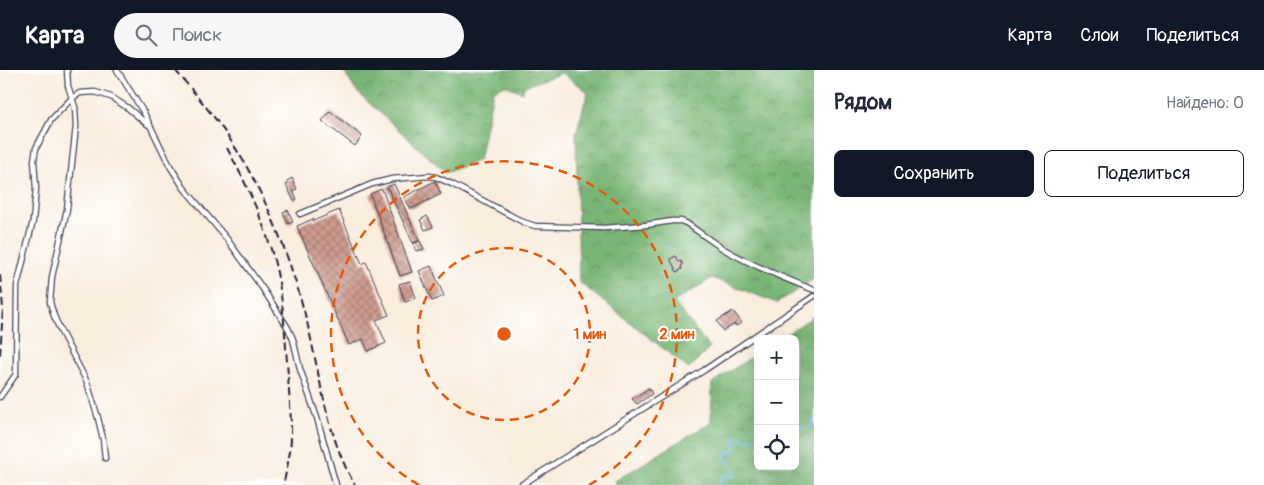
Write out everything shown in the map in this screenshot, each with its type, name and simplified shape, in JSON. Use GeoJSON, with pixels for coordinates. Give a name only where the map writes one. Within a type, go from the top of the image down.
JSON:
{"type":"FeatureCollection","features":[{"type":"Feature","properties":{"kind":"lane"},"geometry":{"type":"LineString","coordinates":[[67,70],[68,86],[76,116],[76,126],[70,192],[52,277],[50,302],[61,332],[87,382],[103,439],[105,458]]}},
{"type":"Feature","properties":{"kind":"lane"},"geometry":{"type":"LineString","coordinates":[[117,70],[144,113],[170,166],[184,188],[227,239],[288,328],[293,339],[300,369],[317,418],[336,485]]}},
{"type":"Feature","properties":{"kind":"lane"},"geometry":{"type":"LineString","coordinates":[[0,397],[16,374],[17,286],[34,221],[36,189],[34,160],[36,148],[51,120],[72,98],[80,94],[95,92],[111,98],[136,114],[152,131]]}},
{"type":"Feature","properties":{"kind":"lane"},"geometry":{"type":"LineString","coordinates":[[300,214],[364,186],[382,181],[422,176],[436,177],[462,188],[524,222],[535,226],[604,228],[672,221],[686,223],[722,248],[739,257],[814,290]]}},
{"type":"Feature","properties":{"kind":"lane"},"geometry":{"type":"LineString","coordinates":[[521,485],[706,369],[814,296]]}},
{"type":"Feature","properties":{"kind":"green space"},"geometry":{"type":"Polygon","coordinates":[[[343,70],[814,70],[814,279],[777,303],[712,278],[674,302],[710,348],[689,369],[579,282],[576,133],[588,92],[562,73],[525,86],[522,92],[505,85],[493,91],[479,160],[446,173],[356,91],[343,70]]]}},
{"type":"Feature","properties":{"kind":"green space"},"geometry":{"type":"Polygon","coordinates":[[[814,316],[814,485],[616,485],[615,481],[711,422],[712,383],[754,356],[754,470],[799,470],[799,335],[785,335],[814,316]]]}},
{"type":"Feature","properties":{"kind":"building"},"geometry":{"type":"Polygon","coordinates":[[[330,111],[362,136],[355,146],[322,121],[330,111]]]}},
{"type":"Feature","properties":{"kind":"building"},"geometry":{"type":"Polygon","coordinates":[[[292,178],[297,189],[293,191],[297,199],[294,201],[286,185],[288,184],[287,181],[292,178]]]}},
{"type":"Feature","properties":{"kind":"building"},"geometry":{"type":"Polygon","coordinates":[[[435,181],[441,194],[411,209],[404,197],[435,181]]]}},
{"type":"Feature","properties":{"kind":"building"},"geometry":{"type":"Polygon","coordinates":[[[394,184],[419,240],[413,243],[387,187],[394,184]]]}},
{"type":"Feature","properties":{"kind":"building"},"geometry":{"type":"Polygon","coordinates":[[[382,189],[412,272],[400,276],[370,194],[382,189]]]}},
{"type":"Feature","properties":{"kind":"building"},"geometry":{"type":"Polygon","coordinates":[[[288,210],[293,222],[288,224],[283,212],[288,210]]]}},
{"type":"Feature","properties":{"kind":"building"},"geometry":{"type":"Polygon","coordinates":[[[339,210],[362,264],[366,262],[389,315],[376,320],[386,343],[368,351],[363,339],[349,345],[297,226],[339,210]]]}},
{"type":"Feature","properties":{"kind":"building"},"geometry":{"type":"Polygon","coordinates":[[[427,216],[433,227],[425,230],[420,220],[427,216]]]}},
{"type":"Feature","properties":{"kind":"building"},"geometry":{"type":"Polygon","coordinates":[[[420,241],[424,249],[416,251],[413,244],[420,241]]]}},
{"type":"Feature","properties":{"kind":"building"},"geometry":{"type":"Polygon","coordinates":[[[676,256],[683,265],[681,266],[682,269],[677,272],[670,259],[676,256]]]}},
{"type":"Feature","properties":{"kind":"building"},"geometry":{"type":"Polygon","coordinates":[[[431,266],[444,296],[432,301],[419,271],[431,266]]]}},
{"type":"Feature","properties":{"kind":"building"},"geometry":{"type":"Polygon","coordinates":[[[410,281],[416,298],[405,302],[399,284],[410,281]]]}},
{"type":"Feature","properties":{"kind":"building"},"geometry":{"type":"Polygon","coordinates":[[[733,311],[742,323],[736,326],[735,324],[723,331],[717,321],[733,311]]]}},
{"type":"Feature","properties":{"kind":"building"},"geometry":{"type":"Polygon","coordinates":[[[649,388],[652,394],[637,404],[632,399],[649,388]]]}},
{"type":"Feature","properties":{"kind":"waterway"},"geometry":{"type":"LineString","coordinates":[[798,425],[801,428],[806,428],[810,426],[814,418]]}},
{"type":"Feature","properties":{"kind":"waterway"},"geometry":{"type":"LineString","coordinates":[[720,485],[721,479],[725,475],[734,476],[732,468],[724,456],[736,448],[735,437],[744,440],[754,439]]}},
{"type":"Feature","properties":{"kind":"railway"},"geometry":{"type":"LineString","coordinates":[[175,70],[227,135],[241,156],[265,201],[293,273],[307,322],[331,427],[345,467],[355,485]]}},
{"type":"Feature","properties":{"kind":"railway"},"geometry":{"type":"LineString","coordinates":[[227,148],[261,219],[275,264],[280,291],[285,333],[291,432],[290,451],[283,485]]}},
{"type":"Feature","properties":{"kind":"railway"},"geometry":{"type":"LineString","coordinates":[[0,275],[3,308],[0,356]]}}]}
